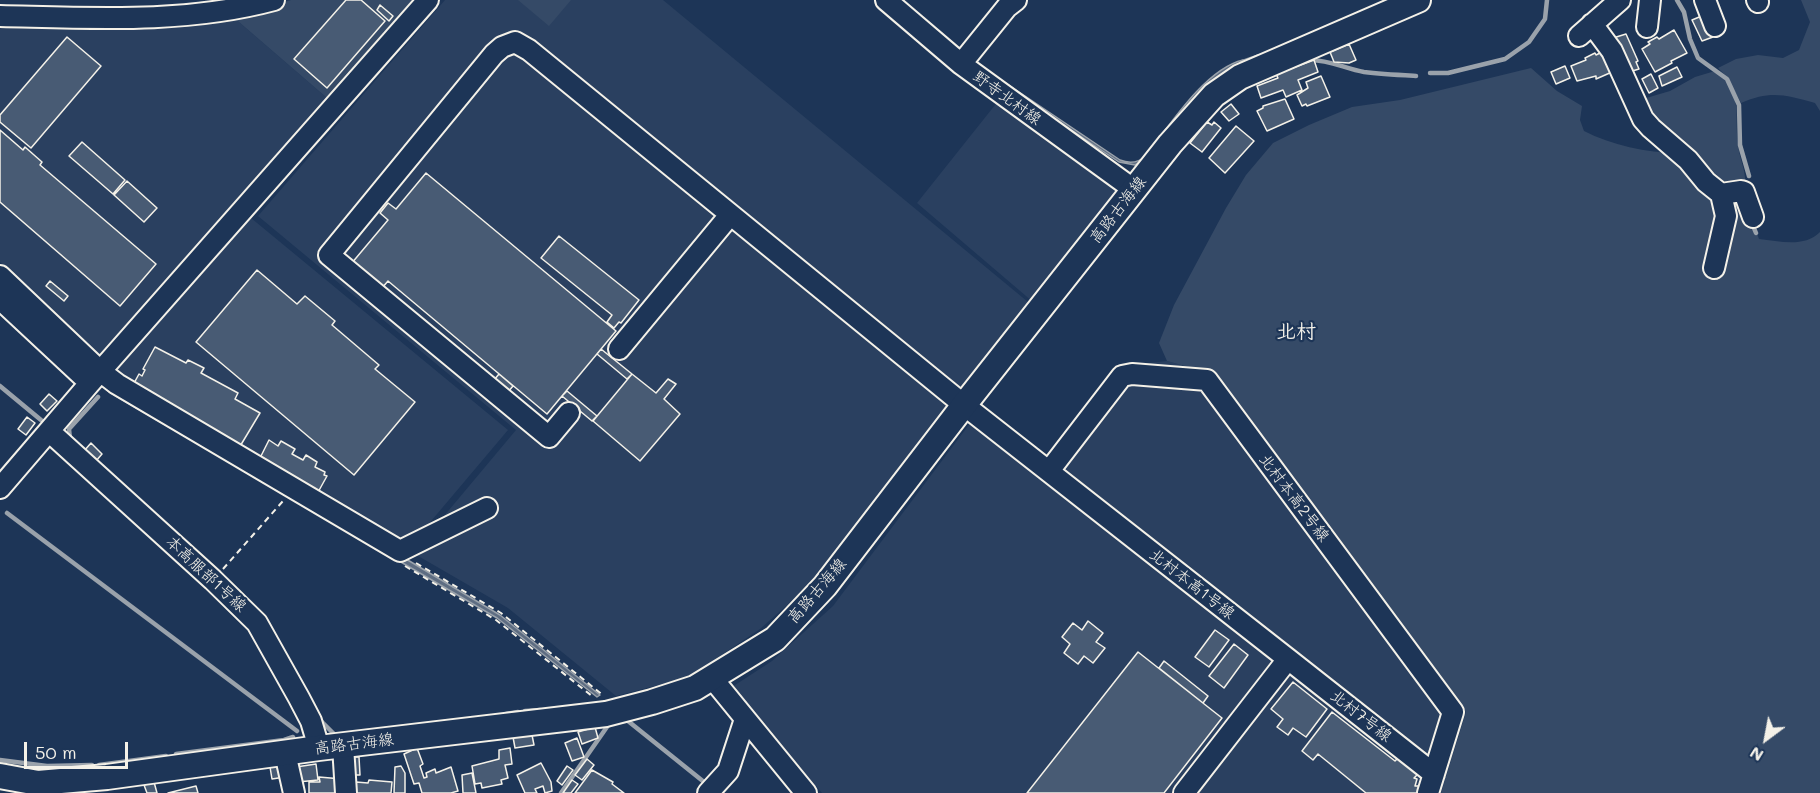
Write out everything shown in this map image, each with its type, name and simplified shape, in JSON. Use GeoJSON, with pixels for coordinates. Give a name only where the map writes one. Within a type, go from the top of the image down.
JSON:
{"type":"FeatureCollection","features":[{"type":"Feature","properties":{"kind":"main road","name":"高路古海線"},"geometry":{"type":"LineString","coordinates":[[0,776],[38,783],[107,777],[618,711],[695,688],[775,639],[818,593],[1133,189],[1214,94],[1240,77],[1418,0]]}},
{"type":"Feature","properties":{"kind":"street"},"geometry":{"type":"LineString","coordinates":[[0,16],[162,18],[230,9],[274,0]]}},
{"type":"Feature","properties":{"kind":"street"},"geometry":{"type":"LineString","coordinates":[[0,488],[428,0]]}},
{"type":"Feature","properties":{"kind":"street","name":"野寺北村線"},"geometry":{"type":"LineString","coordinates":[[885,0],[961,64],[1133,189]]}},
{"type":"Feature","properties":{"kind":"street"},"geometry":{"type":"LineString","coordinates":[[961,64],[1007,7],[1016,0]]}},
{"type":"Feature","properties":{"kind":"street"},"geometry":{"type":"LineString","coordinates":[[1620,0],[1585,30],[1612,51],[1644,120],[1651,129],[1688,160],[1706,182],[1721,194],[1726,216],[1714,268]]}},
{"type":"Feature","properties":{"kind":"street"},"geometry":{"type":"LineString","coordinates":[[1647,27],[1650,0]]}},
{"type":"Feature","properties":{"kind":"street"},"geometry":{"type":"LineString","coordinates":[[1705,0],[1715,26]]}},
{"type":"Feature","properties":{"kind":"street","name":"北村本高1号線"},"geometry":{"type":"LineString","coordinates":[[569,413],[549,437],[329,255],[494,54],[502,47],[515,42],[529,50],[964,405],[1288,659]]}},
{"type":"Feature","properties":{"kind":"street"},"geometry":{"type":"LineString","coordinates":[[1721,194],[1744,192],[1753,217]]}},
{"type":"Feature","properties":{"kind":"street"},"geometry":{"type":"LineString","coordinates":[[619,349],[730,215]]}},
{"type":"Feature","properties":{"kind":"street"},"geometry":{"type":"LineString","coordinates":[[0,276],[95,377]]}},
{"type":"Feature","properties":{"kind":"street"},"geometry":{"type":"LineString","coordinates":[[0,298],[95,377],[117,384],[400,551],[487,508]]}},
{"type":"Feature","properties":{"kind":"street","name":"北村本高2号線"},"geometry":{"type":"LineString","coordinates":[[1049,471],[1122,376],[1132,374],[1207,381],[1453,712],[1428,793]]}},
{"type":"Feature","properties":{"kind":"street","name":"本高服部1号線"},"geometry":{"type":"LineString","coordinates":[[50,432],[257,623],[299,698],[319,748]]}},
{"type":"Feature","properties":{"kind":"street"},"geometry":{"type":"LineString","coordinates":[[1184,793],[1288,659]]}},
{"type":"Feature","properties":{"kind":"street","name":"北村7号線"},"geometry":{"type":"LineString","coordinates":[[1288,659],[1434,774]]}},
{"type":"Feature","properties":{"kind":"street"},"geometry":{"type":"LineString","coordinates":[[712,678],[806,793]]}},
{"type":"Feature","properties":{"kind":"street"},"geometry":{"type":"LineString","coordinates":[[708,793],[728,771],[745,719]]}},
{"type":"Feature","properties":{"kind":"street"},"geometry":{"type":"LineString","coordinates":[[343,746],[346,793]]}},
{"type":"Feature","properties":{"kind":"street"},"geometry":{"type":"LineString","coordinates":[[285,753],[287,791]]}},
{"type":"Feature","properties":{"kind":"street"},"geometry":{"type":"LineString","coordinates":[[0,789],[38,783]]}},
{"type":"Feature","properties":{"kind":"path"},"geometry":{"type":"LineString","coordinates":[[213,580],[287,497]]}},
{"type":"Feature","properties":{"kind":"path"},"geometry":{"type":"LineString","coordinates":[[400,551],[402,555],[501,613],[602,694],[618,711]]}},
{"type":"Feature","properties":{"kind":"shaded area"},"geometry":{"type":"Polygon","coordinates":[[[291,0],[414,0],[327,98],[232,16],[291,0]]]}},
{"type":"Feature","properties":{"kind":"shaded area"},"geometry":{"type":"Polygon","coordinates":[[[445,0],[663,0],[1028,302],[811,584],[760,629],[689,677],[616,696],[508,608],[413,553],[516,430],[258,216],[445,0]]]}},
{"type":"Feature","properties":{"kind":"shaded area"},"geometry":{"type":"Polygon","coordinates":[[[518,0],[571,0],[549,26],[518,0]]]}},
{"type":"Feature","properties":{"kind":"shaded area"},"geometry":{"type":"Polygon","coordinates":[[[1801,0],[1820,0],[1820,111],[1815,103],[1778,95],[1761,96],[1741,103],[1727,77],[1718,68],[1736,59],[1758,55],[1783,58],[1799,50],[1810,22],[1801,0]]]}},
{"type":"Feature","properties":{"kind":"shaded area"},"geometry":{"type":"Polygon","coordinates":[[[232,16],[327,98],[100,358],[0,262],[0,27],[100,27],[232,16]]]}},
{"type":"Feature","properties":{"kind":"shaded area"},"geometry":{"type":"Polygon","coordinates":[[[1243,60],[1244,63],[1228,70],[1189,104],[1147,158],[1135,165],[1119,162],[977,67],[979,65],[1120,160],[1131,162],[1146,156],[1202,86],[1229,65],[1243,60]]]}},
{"type":"Feature","properties":{"kind":"shaded area"},"geometry":{"type":"Polygon","coordinates":[[[1531,68],[1557,91],[1582,106],[1580,120],[1584,131],[1630,147],[1654,152],[1678,153],[1727,206],[1743,194],[1759,239],[1799,242],[1814,237],[1820,232],[1820,793],[1441,793],[1466,712],[1213,374],[1167,361],[1159,343],[1174,305],[1226,208],[1246,175],[1273,143],[1352,107],[1400,100],[1531,68]]]}},
{"type":"Feature","properties":{"kind":"shaded area"},"geometry":{"type":"Polygon","coordinates":[[[1715,71],[1730,87],[1736,104],[1738,144],[1745,177],[1745,191],[1724,193],[1636,101],[1670,91],[1695,77],[1715,71]]]}},
{"type":"Feature","properties":{"kind":"shaded area"},"geometry":{"type":"Polygon","coordinates":[[[999,100],[1120,191],[1033,302],[917,203],[999,100]]]}},
{"type":"Feature","properties":{"kind":"shaded area"},"geometry":{"type":"Polygon","coordinates":[[[251,218],[508,430],[421,533],[403,545],[109,374],[251,218]]]}},
{"type":"Feature","properties":{"kind":"shaded area"},"geometry":{"type":"Polygon","coordinates":[[[0,282],[62,339],[354,528],[500,615],[600,695],[597,697],[497,618],[109,392],[0,292],[0,282]]]}},
{"type":"Feature","properties":{"kind":"shaded area"},"geometry":{"type":"Polygon","coordinates":[[[1167,361],[1213,374],[1466,712],[1441,793],[822,793],[732,687],[772,661],[833,606],[971,422],[1039,477],[1122,366],[1167,361]]]}},
{"type":"Feature","properties":{"kind":"building"},"geometry":{"type":"Polygon","coordinates":[[[346,0],[361,0],[385,21],[327,88],[294,59],[346,0]]]}},
{"type":"Feature","properties":{"kind":"building"},"geometry":{"type":"Polygon","coordinates":[[[380,5],[393,16],[389,21],[377,10],[380,5]]]}},
{"type":"Feature","properties":{"kind":"building"},"geometry":{"type":"Polygon","coordinates":[[[1704,15],[1713,37],[1702,41],[1692,20],[1704,15]]]}},
{"type":"Feature","properties":{"kind":"building"},"geometry":{"type":"Polygon","coordinates":[[[1674,30],[1687,53],[1655,72],[1642,49],[1650,44],[1648,42],[1657,37],[1659,39],[1674,30]]]}},
{"type":"Feature","properties":{"kind":"building"},"geometry":{"type":"Polygon","coordinates":[[[1626,34],[1638,61],[1636,62],[1639,69],[1629,72],[1613,38],[1626,34]]]}},
{"type":"Feature","properties":{"kind":"building"},"geometry":{"type":"Polygon","coordinates":[[[67,37],[101,66],[31,148],[0,122],[0,115],[67,37]]]}},
{"type":"Feature","properties":{"kind":"building"},"geometry":{"type":"Polygon","coordinates":[[[1349,44],[1356,60],[1349,63],[1334,62],[1330,52],[1349,44]]]}},
{"type":"Feature","properties":{"kind":"building"},"geometry":{"type":"Polygon","coordinates":[[[1604,51],[1612,72],[1596,79],[1596,76],[1577,81],[1571,66],[1586,60],[1585,58],[1595,53],[1596,55],[1604,51]]]}},
{"type":"Feature","properties":{"kind":"building"},"geometry":{"type":"Polygon","coordinates":[[[1314,60],[1318,72],[1298,80],[1302,90],[1286,97],[1283,90],[1261,98],[1257,86],[1278,78],[1276,74],[1314,60]]]}},
{"type":"Feature","properties":{"kind":"building"},"geometry":{"type":"Polygon","coordinates":[[[1565,66],[1570,78],[1556,84],[1551,72],[1565,66]]]}},
{"type":"Feature","properties":{"kind":"building"},"geometry":{"type":"Polygon","coordinates":[[[1677,67],[1682,77],[1662,86],[1659,76],[1677,67]]]}},
{"type":"Feature","properties":{"kind":"building"},"geometry":{"type":"Polygon","coordinates":[[[1651,74],[1658,88],[1649,93],[1642,79],[1651,74]]]}},
{"type":"Feature","properties":{"kind":"building"},"geometry":{"type":"Polygon","coordinates":[[[1321,76],[1330,97],[1302,106],[1297,95],[1308,88],[1306,82],[1321,76]]]}},
{"type":"Feature","properties":{"kind":"building"},"geometry":{"type":"Polygon","coordinates":[[[1285,99],[1294,119],[1267,131],[1257,111],[1263,106],[1285,99]]]}},
{"type":"Feature","properties":{"kind":"building"},"geometry":{"type":"Polygon","coordinates":[[[1231,104],[1239,114],[1229,121],[1221,112],[1231,104]]]}},
{"type":"Feature","properties":{"kind":"building"},"geometry":{"type":"Polygon","coordinates":[[[1207,122],[1212,125],[1214,122],[1221,128],[1202,152],[1190,143],[1207,122]]]}},
{"type":"Feature","properties":{"kind":"building"},"geometry":{"type":"Polygon","coordinates":[[[1236,126],[1254,141],[1225,173],[1209,158],[1236,126]]]}},
{"type":"Feature","properties":{"kind":"building"},"geometry":{"type":"Polygon","coordinates":[[[0,130],[23,150],[25,147],[42,162],[40,165],[156,264],[120,306],[0,202],[0,130]]]}},
{"type":"Feature","properties":{"kind":"building"},"geometry":{"type":"Polygon","coordinates":[[[82,142],[125,180],[113,194],[69,156],[82,142]]]}},
{"type":"Feature","properties":{"kind":"building"},"geometry":{"type":"Polygon","coordinates":[[[426,173],[616,331],[547,414],[388,281],[382,288],[351,264],[388,220],[380,213],[388,203],[396,209],[426,173]]]}},
{"type":"Feature","properties":{"kind":"building"},"geometry":{"type":"Polygon","coordinates":[[[127,181],[157,208],[144,222],[114,195],[127,181]]]}},
{"type":"Feature","properties":{"kind":"building"},"geometry":{"type":"Polygon","coordinates":[[[559,236],[639,300],[621,323],[619,322],[614,328],[607,322],[612,315],[541,258],[559,236]]]}},
{"type":"Feature","properties":{"kind":"building"},"geometry":{"type":"Polygon","coordinates":[[[257,270],[297,304],[305,296],[335,321],[332,325],[379,365],[375,369],[415,402],[354,475],[196,342],[257,270]]]}},
{"type":"Feature","properties":{"kind":"building"},"geometry":{"type":"Polygon","coordinates":[[[50,281],[68,296],[64,301],[46,286],[50,281]]]}},
{"type":"Feature","properties":{"kind":"building"},"geometry":{"type":"Polygon","coordinates":[[[155,347],[186,363],[188,360],[204,368],[201,373],[238,393],[235,399],[260,413],[239,448],[133,385],[139,374],[142,376],[145,370],[143,369],[155,347]]]}},
{"type":"Feature","properties":{"kind":"building"},"geometry":{"type":"Polygon","coordinates":[[[601,349],[632,374],[627,379],[597,354],[601,349]]]}},
{"type":"Feature","properties":{"kind":"building"},"geometry":{"type":"Polygon","coordinates":[[[499,374],[513,386],[508,392],[494,380],[499,374]]]}},
{"type":"Feature","properties":{"kind":"building"},"geometry":{"type":"Polygon","coordinates":[[[632,374],[656,393],[668,379],[676,384],[664,399],[680,414],[640,461],[593,421],[632,374]]]}},
{"type":"Feature","properties":{"kind":"building"},"geometry":{"type":"Polygon","coordinates":[[[567,391],[597,416],[592,421],[562,396],[567,391]]]}},
{"type":"Feature","properties":{"kind":"building"},"geometry":{"type":"Polygon","coordinates":[[[49,394],[57,401],[47,411],[40,404],[49,394]]]}},
{"type":"Feature","properties":{"kind":"building"},"geometry":{"type":"Polygon","coordinates":[[[27,417],[35,423],[26,435],[18,429],[27,417]]]}},
{"type":"Feature","properties":{"kind":"building"},"geometry":{"type":"Polygon","coordinates":[[[269,440],[278,446],[281,441],[295,449],[292,454],[303,460],[306,455],[317,462],[315,467],[325,472],[324,475],[327,476],[317,494],[259,460],[269,440]]]}},
{"type":"Feature","properties":{"kind":"building"},"geometry":{"type":"Polygon","coordinates":[[[91,443],[102,454],[96,461],[84,451],[91,443]]]}},
{"type":"Feature","properties":{"kind":"building"},"geometry":{"type":"Polygon","coordinates":[[[1088,621],[1103,633],[1096,642],[1105,648],[1093,663],[1084,656],[1078,664],[1064,653],[1070,644],[1062,637],[1073,623],[1082,630],[1088,621]]]}},
{"type":"Feature","properties":{"kind":"building"},"geometry":{"type":"Polygon","coordinates":[[[1215,630],[1229,640],[1209,667],[1195,657],[1215,630]]]}},
{"type":"Feature","properties":{"kind":"building"},"geometry":{"type":"Polygon","coordinates":[[[1234,644],[1248,655],[1224,688],[1209,676],[1234,644]]]}},
{"type":"Feature","properties":{"kind":"building"},"geometry":{"type":"Polygon","coordinates":[[[1138,652],[1222,718],[1164,793],[1027,793],[1138,652]]]}},
{"type":"Feature","properties":{"kind":"building"},"geometry":{"type":"Polygon","coordinates":[[[1164,661],[1208,696],[1203,703],[1159,668],[1164,661]]]}},
{"type":"Feature","properties":{"kind":"building"},"geometry":{"type":"Polygon","coordinates":[[[1293,682],[1327,709],[1306,737],[1293,728],[1288,735],[1277,727],[1283,719],[1271,709],[1293,682]]]}},
{"type":"Feature","properties":{"kind":"building"},"geometry":{"type":"Polygon","coordinates":[[[1332,712],[1395,761],[1398,758],[1418,774],[1414,778],[1417,779],[1415,786],[1420,786],[1418,793],[1366,793],[1318,754],[1313,760],[1302,751],[1332,712]]]}},
{"type":"Feature","properties":{"kind":"building"},"geometry":{"type":"Polygon","coordinates":[[[595,727],[598,738],[582,744],[578,732],[595,727]]]}},
{"type":"Feature","properties":{"kind":"building"},"geometry":{"type":"Polygon","coordinates":[[[532,735],[534,745],[515,748],[513,737],[532,735]]]}},
{"type":"Feature","properties":{"kind":"building"},"geometry":{"type":"Polygon","coordinates":[[[577,738],[584,757],[572,761],[565,743],[577,738]]]}},
{"type":"Feature","properties":{"kind":"building"},"geometry":{"type":"Polygon","coordinates":[[[417,748],[423,764],[420,766],[424,778],[427,777],[426,773],[435,769],[436,773],[451,767],[458,791],[422,793],[419,783],[414,784],[404,754],[417,748]]]}},
{"type":"Feature","properties":{"kind":"building"},"geometry":{"type":"Polygon","coordinates":[[[510,748],[512,764],[505,765],[508,778],[501,780],[502,784],[482,788],[481,783],[475,784],[472,766],[499,759],[499,750],[510,748]]]}},
{"type":"Feature","properties":{"kind":"building"},"geometry":{"type":"Polygon","coordinates":[[[348,757],[359,757],[360,775],[349,775],[348,757]]]}},
{"type":"Feature","properties":{"kind":"building"},"geometry":{"type":"Polygon","coordinates":[[[587,759],[594,765],[582,780],[575,775],[587,759]]]}},
{"type":"Feature","properties":{"kind":"building"},"geometry":{"type":"Polygon","coordinates":[[[541,763],[551,782],[552,791],[545,793],[543,786],[535,789],[537,793],[525,793],[517,775],[541,763]]]}},
{"type":"Feature","properties":{"kind":"building"},"geometry":{"type":"Polygon","coordinates":[[[316,764],[318,780],[298,782],[296,767],[316,764]]]}},
{"type":"Feature","properties":{"kind":"building"},"geometry":{"type":"Polygon","coordinates":[[[284,765],[285,777],[272,779],[270,767],[284,765]]]}},
{"type":"Feature","properties":{"kind":"building"},"geometry":{"type":"Polygon","coordinates":[[[401,766],[405,773],[405,793],[394,793],[395,767],[401,766]]]}},
{"type":"Feature","properties":{"kind":"building"},"geometry":{"type":"Polygon","coordinates":[[[567,766],[573,770],[562,785],[557,781],[567,766]]]}},
{"type":"Feature","properties":{"kind":"building"},"geometry":{"type":"Polygon","coordinates":[[[592,770],[613,782],[612,784],[624,793],[575,793],[592,770]]]}},
{"type":"Feature","properties":{"kind":"building"},"geometry":{"type":"Polygon","coordinates":[[[472,773],[476,793],[463,793],[462,775],[472,773]]]}},
{"type":"Feature","properties":{"kind":"building"},"geometry":{"type":"Polygon","coordinates":[[[319,777],[342,779],[342,793],[309,793],[309,782],[320,782],[319,777]]]}},
{"type":"Feature","properties":{"kind":"building"},"geometry":{"type":"Polygon","coordinates":[[[369,780],[392,782],[391,793],[355,793],[356,782],[368,783],[369,780]]]}},
{"type":"Feature","properties":{"kind":"building"},"geometry":{"type":"Polygon","coordinates":[[[572,780],[578,784],[571,793],[563,793],[572,780]]]}},
{"type":"Feature","properties":{"kind":"building"},"geometry":{"type":"Polygon","coordinates":[[[154,782],[157,793],[147,793],[144,785],[154,782]]]}},
{"type":"Feature","properties":{"kind":"building"},"geometry":{"type":"Polygon","coordinates":[[[196,786],[198,793],[168,793],[196,786]]]}},
{"type":"Feature","properties":{"kind":"waterway"},"geometry":{"type":"LineString","coordinates":[[1430,73],[1448,73],[1505,59],[1529,42],[1545,19],[1547,0]]}},
{"type":"Feature","properties":{"kind":"waterway"},"geometry":{"type":"LineString","coordinates":[[1677,0],[1684,12],[1690,39],[1698,58],[1727,79],[1739,105],[1740,145],[1749,176]]}},
{"type":"Feature","properties":{"kind":"waterway"},"geometry":{"type":"LineString","coordinates":[[1242,62],[1259,56]]}},
{"type":"Feature","properties":{"kind":"waterway"},"geometry":{"type":"LineString","coordinates":[[1309,60],[1323,61],[1364,72],[1416,76]]}},
{"type":"Feature","properties":{"kind":"waterway"},"geometry":{"type":"LineString","coordinates":[[1751,221],[1756,233]]}},
{"type":"Feature","properties":{"kind":"waterway"},"geometry":{"type":"LineString","coordinates":[[0,386],[41,420]]}},
{"type":"Feature","properties":{"kind":"waterway"},"geometry":{"type":"LineString","coordinates":[[70,439],[69,429],[98,397]]}},
{"type":"Feature","properties":{"kind":"waterway"},"geometry":{"type":"LineString","coordinates":[[7,513],[297,731]]}},
{"type":"Feature","properties":{"kind":"waterway"},"geometry":{"type":"LineString","coordinates":[[525,711],[540,710]]}},
{"type":"Feature","properties":{"kind":"waterway"},"geometry":{"type":"LineString","coordinates":[[506,714],[518,712]]}},
{"type":"Feature","properties":{"kind":"waterway"},"geometry":{"type":"LineString","coordinates":[[318,718],[337,737]]}},
{"type":"Feature","properties":{"kind":"waterway"},"geometry":{"type":"LineString","coordinates":[[628,721],[709,786]]}},
{"type":"Feature","properties":{"kind":"waterway"},"geometry":{"type":"LineString","coordinates":[[561,793],[609,724]]}},
{"type":"Feature","properties":{"kind":"waterway"},"geometry":{"type":"LineString","coordinates":[[176,754],[293,737]]}},
{"type":"Feature","properties":{"kind":"waterway"},"geometry":{"type":"LineString","coordinates":[[99,765],[166,756]]}},
{"type":"Feature","properties":{"kind":"waterway"},"geometry":{"type":"LineString","coordinates":[[0,760],[47,766],[92,765]]}},
{"type":"Feature","properties":{"kind":"district","name":"北村"},"geometry":{"type":"Point","coordinates":[1296,332]}}]}
